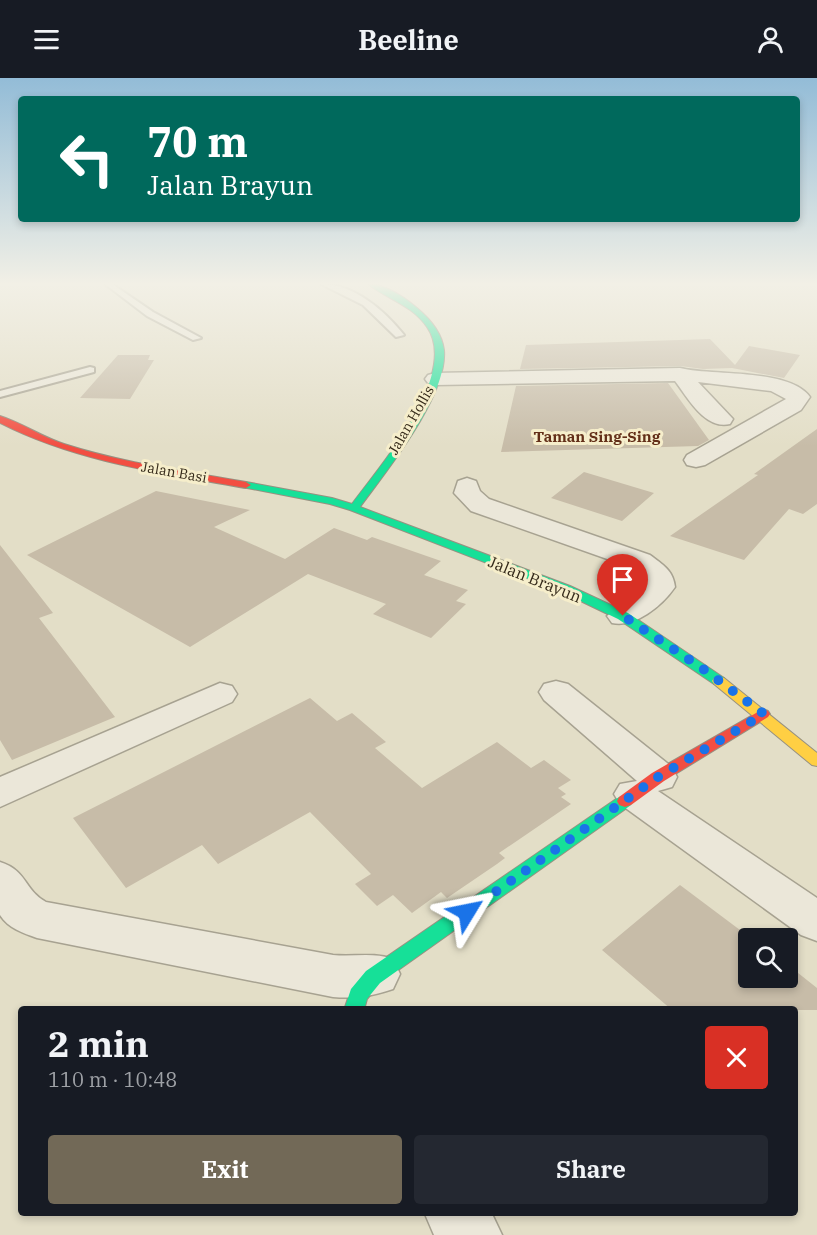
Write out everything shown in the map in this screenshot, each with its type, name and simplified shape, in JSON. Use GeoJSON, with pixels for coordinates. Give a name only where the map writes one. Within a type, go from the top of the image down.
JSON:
{"type":"FeatureCollection","features":[{"type":"Feature","properties":{"kind":"main road","name":"Jalan Hollis"},"geometry":{"type":"LineString","coordinates":[[354,508],[409,428],[435,379],[441,362],[434,338]]}},
{"type":"Feature","properties":{"kind":"main road","name":"Jalan Basi"},"geometry":{"type":"LineString","coordinates":[[0,419],[43,440],[112,461],[332,501],[354,508]]}},
{"type":"Feature","properties":{"kind":"main road","name":"Jalan Brayun"},"geometry":{"type":"LineString","coordinates":[[354,508],[566,590],[623,616],[699,666],[764,714],[817,761]]}},
{"type":"Feature","properties":{"kind":"main road"},"geometry":{"type":"LineString","coordinates":[[365,992],[392,965],[646,785],[764,714]]}},
{"type":"Feature","properties":{"kind":"street"},"geometry":{"type":"LineString","coordinates":[[680,374],[722,419]]}},
{"type":"Feature","properties":{"kind":"street"},"geometry":{"type":"LineString","coordinates":[[435,379],[719,375],[766,382],[788,388],[799,397],[793,405],[696,460]]}},
{"type":"Feature","properties":{"kind":"street"},"geometry":{"type":"LineString","coordinates":[[467,486],[467,493],[480,505],[640,561],[651,568],[659,576],[660,587],[623,616]]}},
{"type":"Feature","properties":{"kind":"street"},"geometry":{"type":"LineString","coordinates":[[556,692],[646,785],[817,922]]}},
{"type":"Feature","properties":{"kind":"street"},"geometry":{"type":"LineString","coordinates":[[0,793],[220,694]]}},
{"type":"Feature","properties":{"kind":"street"},"geometry":{"type":"LineString","coordinates":[[0,879],[21,909],[48,921],[333,976],[355,978],[365,992]]}},
{"type":"Feature","properties":{"kind":"street"},"geometry":{"type":"LineString","coordinates":[[456,1216],[472,1235]]}},
{"type":"Feature","properties":{"kind":"lane"},"geometry":{"type":"LineString","coordinates":[[0,394],[90,370]]}},
{"type":"Feature","properties":{"kind":"building"},"geometry":{"type":"Polygon","coordinates":[[[710,339],[735,365],[749,346],[800,355],[784,378],[732,368],[703,369],[680,366],[520,369],[526,345],[710,339]]]}},
{"type":"Feature","properties":{"kind":"building"},"geometry":{"type":"Polygon","coordinates":[[[118,355],[150,355],[148,360],[154,360],[130,399],[80,398],[118,355]]]}},
{"type":"Feature","properties":{"kind":"building"},"geometry":{"type":"Polygon","coordinates":[[[668,383],[709,440],[698,446],[501,452],[516,386],[668,383]]]}},
{"type":"Feature","properties":{"kind":"building"},"geometry":{"type":"Polygon","coordinates":[[[817,429],[817,504],[803,514],[789,509],[744,560],[670,536],[758,475],[754,474],[817,429]]]}},
{"type":"Feature","properties":{"kind":"building"},"geometry":{"type":"Polygon","coordinates":[[[584,472],[654,493],[622,521],[551,498],[584,472]]]}},
{"type":"Feature","properties":{"kind":"building"},"geometry":{"type":"Polygon","coordinates":[[[156,491],[250,510],[214,527],[285,559],[334,528],[367,540],[372,537],[441,561],[424,575],[468,590],[456,601],[466,604],[431,638],[373,614],[386,604],[308,574],[190,647],[27,555],[156,491]]]}},
{"type":"Feature","properties":{"kind":"building"},"geometry":{"type":"Polygon","coordinates":[[[0,545],[53,613],[39,618],[115,717],[12,760],[0,740],[0,545]]]}},
{"type":"Feature","properties":{"kind":"building"},"geometry":{"type":"Polygon","coordinates":[[[310,698],[337,721],[352,713],[386,742],[375,748],[422,788],[497,742],[531,768],[544,760],[571,780],[558,788],[566,794],[561,797],[571,804],[499,853],[505,858],[497,864],[447,898],[441,892],[412,913],[393,895],[377,906],[355,884],[371,874],[310,812],[218,864],[202,845],[126,888],[73,818],[310,698]]]}},
{"type":"Feature","properties":{"kind":"building"},"geometry":{"type":"Polygon","coordinates":[[[680,885],[738,928],[738,988],[798,988],[798,973],[817,988],[817,1010],[798,1010],[798,1006],[667,1006],[602,950],[680,885]]]}},
{"type":"Feature","properties":{"kind":"traffic: fast"},"geometry":{"type":"LineString","coordinates":[[354,508],[423,408],[440,365],[440,348],[437,338]]}},
{"type":"Feature","properties":{"kind":"traffic: fast"},"geometry":{"type":"LineString","coordinates":[[246,485],[332,501],[354,508],[566,589],[623,616],[719,681]]}},
{"type":"Feature","properties":{"kind":"traffic: fast"},"geometry":{"type":"LineString","coordinates":[[355,1006],[358,995],[373,977],[625,801]]}},
{"type":"Feature","properties":{"kind":"traffic: slow"},"geometry":{"type":"LineString","coordinates":[[719,681],[817,761]]}},
{"type":"Feature","properties":{"kind":"traffic: jam"},"geometry":{"type":"LineString","coordinates":[[0,419],[29,434],[89,455],[151,469],[246,485]]}},
{"type":"Feature","properties":{"kind":"traffic: jam"},"geometry":{"type":"LineString","coordinates":[[625,801],[658,777],[763,714]]}},
{"type":"Feature","properties":{"kind":"district","name":"Taman Sing-Sing"},"geometry":{"type":"Point","coordinates":[597,436]}},
{"type":"Feature","properties":{"kind":"route"},"geometry":{"type":"LineString","coordinates":[[467,912],[658,777],[764,714],[699,666],[623,616]]}}]}
